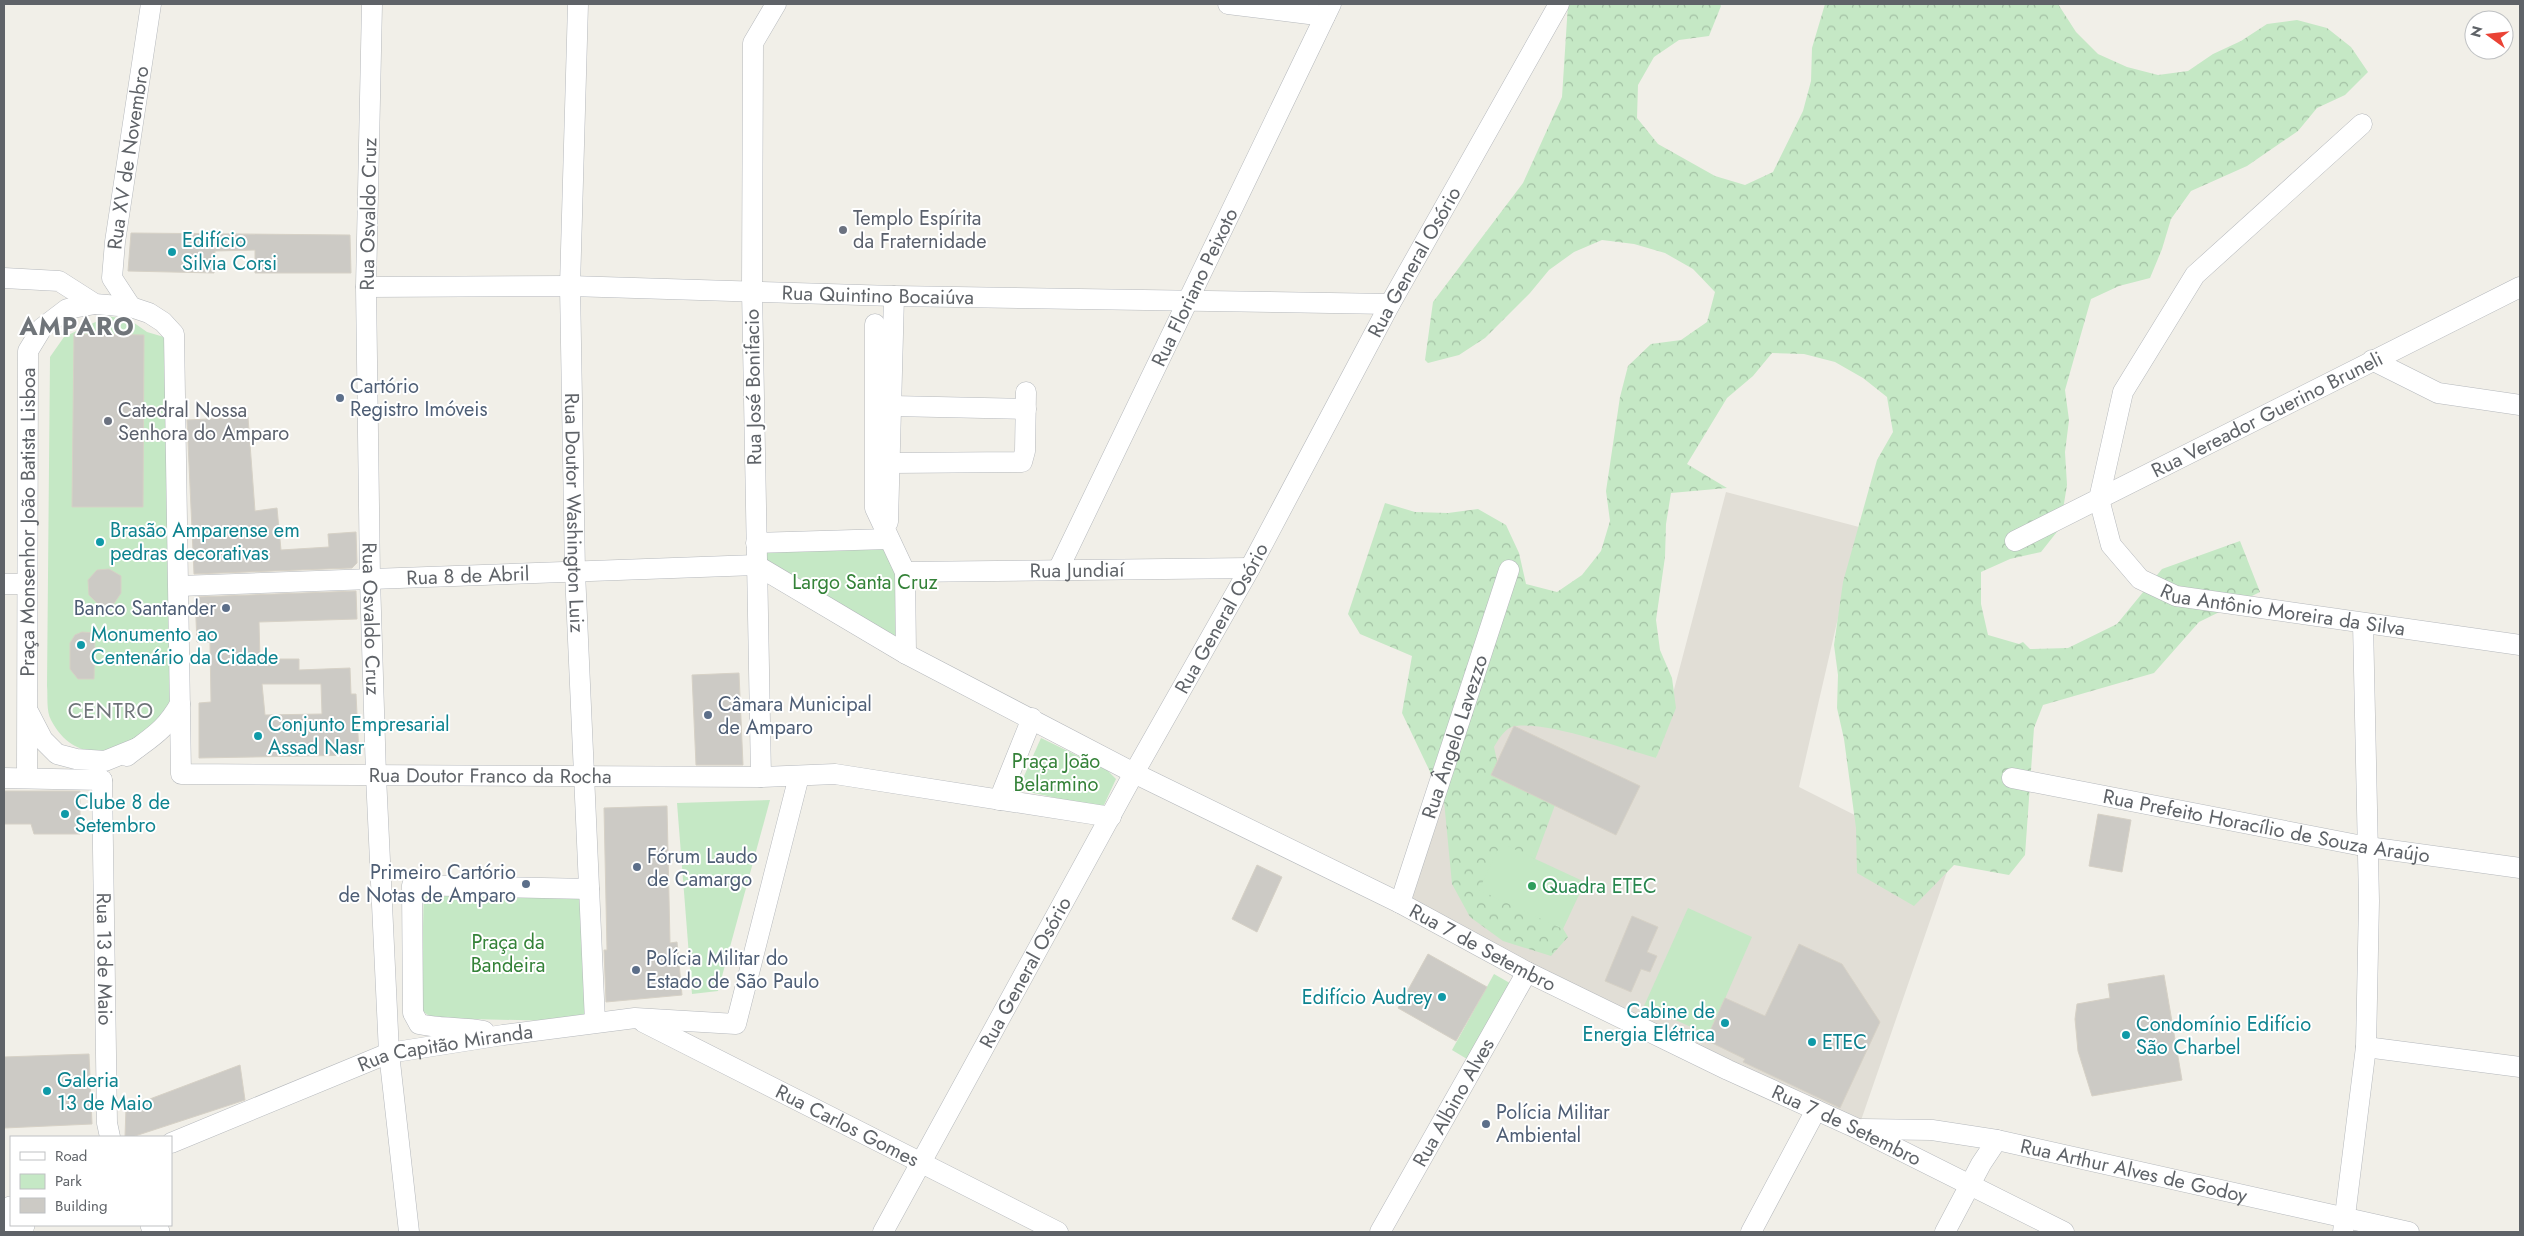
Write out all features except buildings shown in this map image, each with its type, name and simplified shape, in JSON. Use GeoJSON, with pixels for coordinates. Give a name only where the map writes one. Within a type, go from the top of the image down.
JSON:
{"type":"FeatureCollection","features":[{"type":"Feature","properties":{"kind":"street","name":"Rua XV de Novembro"},"geometry":{"type":"LineString","coordinates":[[131,307],[112,278],[115,242],[151,4]]}},
{"type":"Feature","properties":{"kind":"street","name":"Rua Osvaldo Cruz"},"geometry":{"type":"LineString","coordinates":[[372,4],[366,287],[370,579],[376,776],[389,1053],[409,1232]]}},
{"type":"Feature","properties":{"kind":"street","name":"Rua Doutor Washington Luiz"},"geometry":{"type":"LineString","coordinates":[[578,4],[570,286],[575,572],[583,776],[596,1022]]}},
{"type":"Feature","properties":{"kind":"street","name":"Rua José Bonifacio"},"geometry":{"type":"LineString","coordinates":[[761,777],[752,290],[753,43],[776,4]]}},
{"type":"Feature","properties":{"kind":"street"},"geometry":{"type":"LineString","coordinates":[[1228,4],[1328,10]]}},
{"type":"Feature","properties":{"kind":"street","name":"Rua General Osório"},"geometry":{"type":"LineString","coordinates":[[883,1232],[1134,773],[1250,568],[1390,304],[1559,4]]}},
{"type":"Feature","properties":{"kind":"street","name":"Rua Floriano Peixoto"},"geometry":{"type":"LineString","coordinates":[[1058,570],[1186,301],[1328,10]]}},
{"type":"Feature","properties":{"kind":"street"},"geometry":{"type":"LineString","coordinates":[[2099,499],[2124,392],[2196,276],[2362,124]]}},
{"type":"Feature","properties":{"kind":"street"},"geometry":{"type":"LineString","coordinates":[[4,278],[59,281],[95,304],[131,307],[149,313],[163,322],[174,334],[180,703],[169,722],[152,740],[104,761],[76,759],[58,754],[43,740],[27,708]]}},
{"type":"Feature","properties":{"kind":"street","name":"Rua Quintino Bocaiúva"},"geometry":{"type":"LineString","coordinates":[[366,287],[570,286],[752,290],[894,296],[1390,304]]}},
{"type":"Feature","properties":{"kind":"street","name":"Rua Vereador Guerino Bruneli"},"geometry":{"type":"LineString","coordinates":[[2015,541],[2520,287]]}},
{"type":"Feature","properties":{"kind":"street"},"geometry":{"type":"LineString","coordinates":[[888,539],[894,296]]}},
{"type":"Feature","properties":{"kind":"street","name":"Praça Monsenhor João Batista Lisboa"},"geometry":{"type":"LineString","coordinates":[[27,778],[28,351],[42,328],[67,309],[95,304]]}},
{"type":"Feature","properties":{"kind":"street"},"geometry":{"type":"LineString","coordinates":[[875,324],[875,508],[905,572],[906,654]]}},
{"type":"Feature","properties":{"kind":"street"},"geometry":{"type":"LineString","coordinates":[[2372,360],[2438,392],[2520,405]]}},
{"type":"Feature","properties":{"kind":"street"},"geometry":{"type":"LineString","coordinates":[[891,463],[1022,462],[1025,451],[1026,400],[892,406]]}},
{"type":"Feature","properties":{"kind":"street","name":"Rua Antônio Moreira da Silva"},"geometry":{"type":"LineString","coordinates":[[2099,499],[2112,545],[2140,579],[2176,596],[2520,645]]}},
{"type":"Feature","properties":{"kind":"street"},"geometry":{"type":"LineString","coordinates":[[756,543],[888,539]]}},
{"type":"Feature","properties":{"kind":"street"},"geometry":{"type":"LineString","coordinates":[[756,565],[906,654]]}},
{"type":"Feature","properties":{"kind":"street","name":"Rua 8 de Abril"},"geometry":{"type":"LineString","coordinates":[[179,586],[756,565]]}},
{"type":"Feature","properties":{"kind":"street","name":"Rua Jundiaí"},"geometry":{"type":"LineString","coordinates":[[905,572],[1250,568]]}},
{"type":"Feature","properties":{"kind":"street","name":"Rua Ângelo Lavezzo"},"geometry":{"type":"LineString","coordinates":[[1400,903],[1509,570]]}},
{"type":"Feature","properties":{"kind":"street"},"geometry":{"type":"LineString","coordinates":[[4,584],[26,584]]}},
{"type":"Feature","properties":{"kind":"street"},"geometry":{"type":"LineString","coordinates":[[2344,1226],[2366,1047],[2370,901],[2363,623]]}},
{"type":"Feature","properties":{"kind":"street","name":"Rua 7 de Setembro"},"geometry":{"type":"LineString","coordinates":[[906,654],[1032,718],[1134,773],[1400,903],[1527,972],[1736,1074],[1858,1129],[2064,1232]]}},
{"type":"Feature","properties":{"kind":"street","name":"Rua Doutor Franco da Rocha"},"geometry":{"type":"LineString","coordinates":[[180,703],[181,774],[761,777],[835,774],[999,800]]}},
{"type":"Feature","properties":{"kind":"street"},"geometry":{"type":"LineString","coordinates":[[1032,718],[999,800],[1111,817]]}},
{"type":"Feature","properties":{"kind":"street"},"geometry":{"type":"LineString","coordinates":[[4,778],[102,780],[137,748]]}},
{"type":"Feature","properties":{"kind":"street","name":"Rua Capitão Miranda"},"geometry":{"type":"LineString","coordinates":[[172,1143],[389,1053],[503,1035],[634,1018],[736,1024],[800,776]]}},
{"type":"Feature","properties":{"kind":"street","name":"Rua Prefeito Horacílio de Souza Araújo"},"geometry":{"type":"LineString","coordinates":[[2012,778],[2368,847],[2520,868]]}},
{"type":"Feature","properties":{"kind":"street","name":"Rua 13 de Maio"},"geometry":{"type":"LineString","coordinates":[[102,780],[107,1123],[110,1136]]}},
{"type":"Feature","properties":{"kind":"street"},"geometry":{"type":"LineString","coordinates":[[503,1035],[466,1028],[437,1028],[419,1024],[413,1014],[412,885],[589,889]]}},
{"type":"Feature","properties":{"kind":"street","name":"Rua Albino Alves"},"geometry":{"type":"LineString","coordinates":[[1380,1232],[1527,972]]}},
{"type":"Feature","properties":{"kind":"street","name":"Rua Carlos Gomes"},"geometry":{"type":"LineString","coordinates":[[634,1018],[1058,1232]]}},
{"type":"Feature","properties":{"kind":"street"},"geometry":{"type":"LineString","coordinates":[[2366,1047],[2520,1067]]}},
{"type":"Feature","properties":{"kind":"street"},"geometry":{"type":"LineString","coordinates":[[1751,1232],[1816,1110]]}},
{"type":"Feature","properties":{"kind":"street","name":"Rua Arthur Alves de Godoy"},"geometry":{"type":"LineString","coordinates":[[1858,1129],[1932,1130],[1997,1140],[2344,1226],[2408,1232]]}},
{"type":"Feature","properties":{"kind":"street"},"geometry":{"type":"LineString","coordinates":[[1945,1232],[1969,1186],[1997,1140]]}},
{"type":"Feature","properties":{"kind":"street"},"geometry":{"type":"LineString","coordinates":[[8,1232],[20,1226]]}},
{"type":"Feature","properties":{"kind":"shaded area"},"geometry":{"type":"Polygon","coordinates":[[[1726,492],[1859,527],[1799,787],[1950,863],[1858,1129],[1400,903],[1477,666],[1656,758],[1726,492]]]}},
{"type":"Feature","properties":{"kind":"green space"},"geometry":{"type":"Polygon","coordinates":[[[1568,4],[1720,4],[1721,6],[1709,36],[1679,40],[1654,57],[1638,85],[1637,118],[1658,144],[1715,176],[1745,185],[1773,172],[1803,111],[1811,81],[1812,48],[1825,4],[2058,4],[2076,32],[2098,54],[2127,67],[2158,75],[2188,71],[2213,54],[2241,41],[2267,24],[2297,20],[2327,28],[2351,47],[2368,72],[2345,95],[2317,108],[2298,131],[2247,166],[2191,191],[2171,219],[2162,249],[2150,278],[2119,286],[2091,299],[2065,390],[2069,420],[2065,452],[2067,485],[2060,528],[2041,552],[2010,559],[1981,572],[1981,604],[1988,635],[2019,644],[2023,642],[2030,649],[2068,648],[2117,624],[2162,569],[2240,541],[2260,592],[2199,622],[2154,673],[2043,705],[2034,728],[2025,855],[2009,875],[1954,865],[1914,906],[1857,873],[1856,828],[1844,739],[1837,708],[1838,675],[1834,645],[1843,582],[1877,460],[1893,432],[1887,397],[1863,378],[1835,362],[1804,354],[1772,353],[1753,376],[1727,398],[1687,464],[1727,488],[1671,493],[1666,524],[1665,557],[1656,620],[1660,650],[1672,678],[1676,708],[1656,758],[1566,732],[1530,726],[1512,727],[1503,734],[1494,747],[1497,761],[1543,787],[1555,805],[1530,873],[1568,937],[1551,956],[1503,941],[1470,917],[1452,884],[1444,801],[1402,713],[1412,656],[1360,634],[1348,614],[1385,503],[1415,512],[1448,513],[1478,509],[1506,525],[1519,553],[1526,584],[1557,592],[1582,575],[1601,551],[1610,521],[1606,491],[1620,397],[1628,366],[1651,344],[1681,340],[1707,322],[1715,292],[1693,269],[1665,253],[1634,244],[1602,240],[1574,252],[1549,270],[1530,293],[1485,338],[1459,355],[1428,363],[1425,360],[1433,302],[1523,183],[1562,97],[1568,4]]]}},
{"type":"Feature","properties":{"kind":"green space"},"geometry":{"type":"Polygon","coordinates":[[[108,316],[130,320],[147,332],[164,337],[171,705],[159,720],[144,733],[128,743],[111,749],[95,751],[78,747],[64,737],[51,720],[48,708],[50,357],[64,337],[108,316]]]}},
{"type":"Feature","properties":{"kind":"green space","name":"Largo Santa Cruz"},"geometry":{"type":"Polygon","coordinates":[[[889,542],[905,572],[897,650],[766,562],[766,551],[889,542]]]}},
{"type":"Feature","properties":{"kind":"green space","name":"Praça João Belarmino"},"geometry":{"type":"Polygon","coordinates":[[[1041,738],[1107,770],[1116,779],[1104,805],[1093,806],[1029,792],[1021,783],[1041,738]]]}},
{"type":"Feature","properties":{"kind":"green space"},"geometry":{"type":"Polygon","coordinates":[[[770,800],[718,991],[692,994],[677,803],[770,800]]]}},
{"type":"Feature","properties":{"kind":"green space","name":"Quadra ETEC"},"geometry":{"type":"Polygon","coordinates":[[[1501,843],[1585,882],[1563,929],[1479,890],[1501,843]]]}},
{"type":"Feature","properties":{"kind":"green space","name":"Praça da Bandeira"},"geometry":{"type":"Polygon","coordinates":[[[424,885],[589,889],[595,1022],[432,1018],[421,1010],[424,885]]]}},
{"type":"Feature","properties":{"kind":"green space"},"geometry":{"type":"Polygon","coordinates":[[[1688,908],[1752,937],[1709,1035],[1644,1006],[1688,908]]]}},
{"type":"Feature","properties":{"kind":"green space"},"geometry":{"type":"Polygon","coordinates":[[[1494,974],[1515,986],[1472,1062],[1452,1050],[1494,974]]]}},
{"type":"Feature","properties":{"kind":"place","name":"Templo Espírita da Fraternidade"},"geometry":{"type":"Point","coordinates":[843,230]}},
{"type":"Feature","properties":{"kind":"place","name":"Edifício Silvia Corsi"},"geometry":{"type":"Point","coordinates":[172,252]}},
{"type":"Feature","properties":{"kind":"place","name":"Cartório Registro Imóveis"},"geometry":{"type":"Point","coordinates":[340,398]}},
{"type":"Feature","properties":{"kind":"place","name":"Catedral Nossa Senhora do Amparo"},"geometry":{"type":"Point","coordinates":[108,421]}},
{"type":"Feature","properties":{"kind":"place","name":"Brasão Amparense em pedras decorativas"},"geometry":{"type":"Point","coordinates":[100,542]}},
{"type":"Feature","properties":{"kind":"place","name":"Banco Santander"},"geometry":{"type":"Point","coordinates":[226,608]}},
{"type":"Feature","properties":{"kind":"place","name":"Monumento ao Centenário da Cidade"},"geometry":{"type":"Point","coordinates":[81,645]}},
{"type":"Feature","properties":{"kind":"place","name":"Câmara Municipal de Amparo"},"geometry":{"type":"Point","coordinates":[708,715]}},
{"type":"Feature","properties":{"kind":"place","name":"Conjunto Empresarial Assad Nasr"},"geometry":{"type":"Point","coordinates":[258,736]}},
{"type":"Feature","properties":{"kind":"place","name":"Clube 8 de Setembro"},"geometry":{"type":"Point","coordinates":[65,814]}},
{"type":"Feature","properties":{"kind":"place","name":"Fórum Laudo de Camargo"},"geometry":{"type":"Point","coordinates":[637,867]}},
{"type":"Feature","properties":{"kind":"place","name":"Primeiro Cartório de Notas de Amparo"},"geometry":{"type":"Point","coordinates":[526,884]}},
{"type":"Feature","properties":{"kind":"place","name":"Quadra ETEC"},"geometry":{"type":"Point","coordinates":[1532,886]}},
{"type":"Feature","properties":{"kind":"place","name":"Polícia Militar do Estado de São Paulo"},"geometry":{"type":"Point","coordinates":[636,970]}},
{"type":"Feature","properties":{"kind":"place","name":"Edifício Audrey"},"geometry":{"type":"Point","coordinates":[1442,997]}},
{"type":"Feature","properties":{"kind":"place","name":"Cabine de Energia Elétrica"},"geometry":{"type":"Point","coordinates":[1725,1023]}},
{"type":"Feature","properties":{"kind":"place","name":"Condomínio Edifício São Charbel"},"geometry":{"type":"Point","coordinates":[2126,1035]}},
{"type":"Feature","properties":{"kind":"place","name":"ETEC"},"geometry":{"type":"Point","coordinates":[1812,1042]}},
{"type":"Feature","properties":{"kind":"place","name":"Galeria 13 de Maio"},"geometry":{"type":"Point","coordinates":[47,1091]}},
{"type":"Feature","properties":{"kind":"place","name":"Polícia Militar Ambiental"},"geometry":{"type":"Point","coordinates":[1486,1124]}},
{"type":"Feature","properties":{"kind":"district","name":"AMPARO"},"geometry":{"type":"Point","coordinates":[77,326]}},
{"type":"Feature","properties":{"kind":"district","name":"CENTRO"},"geometry":{"type":"Point","coordinates":[111,711]}}]}
